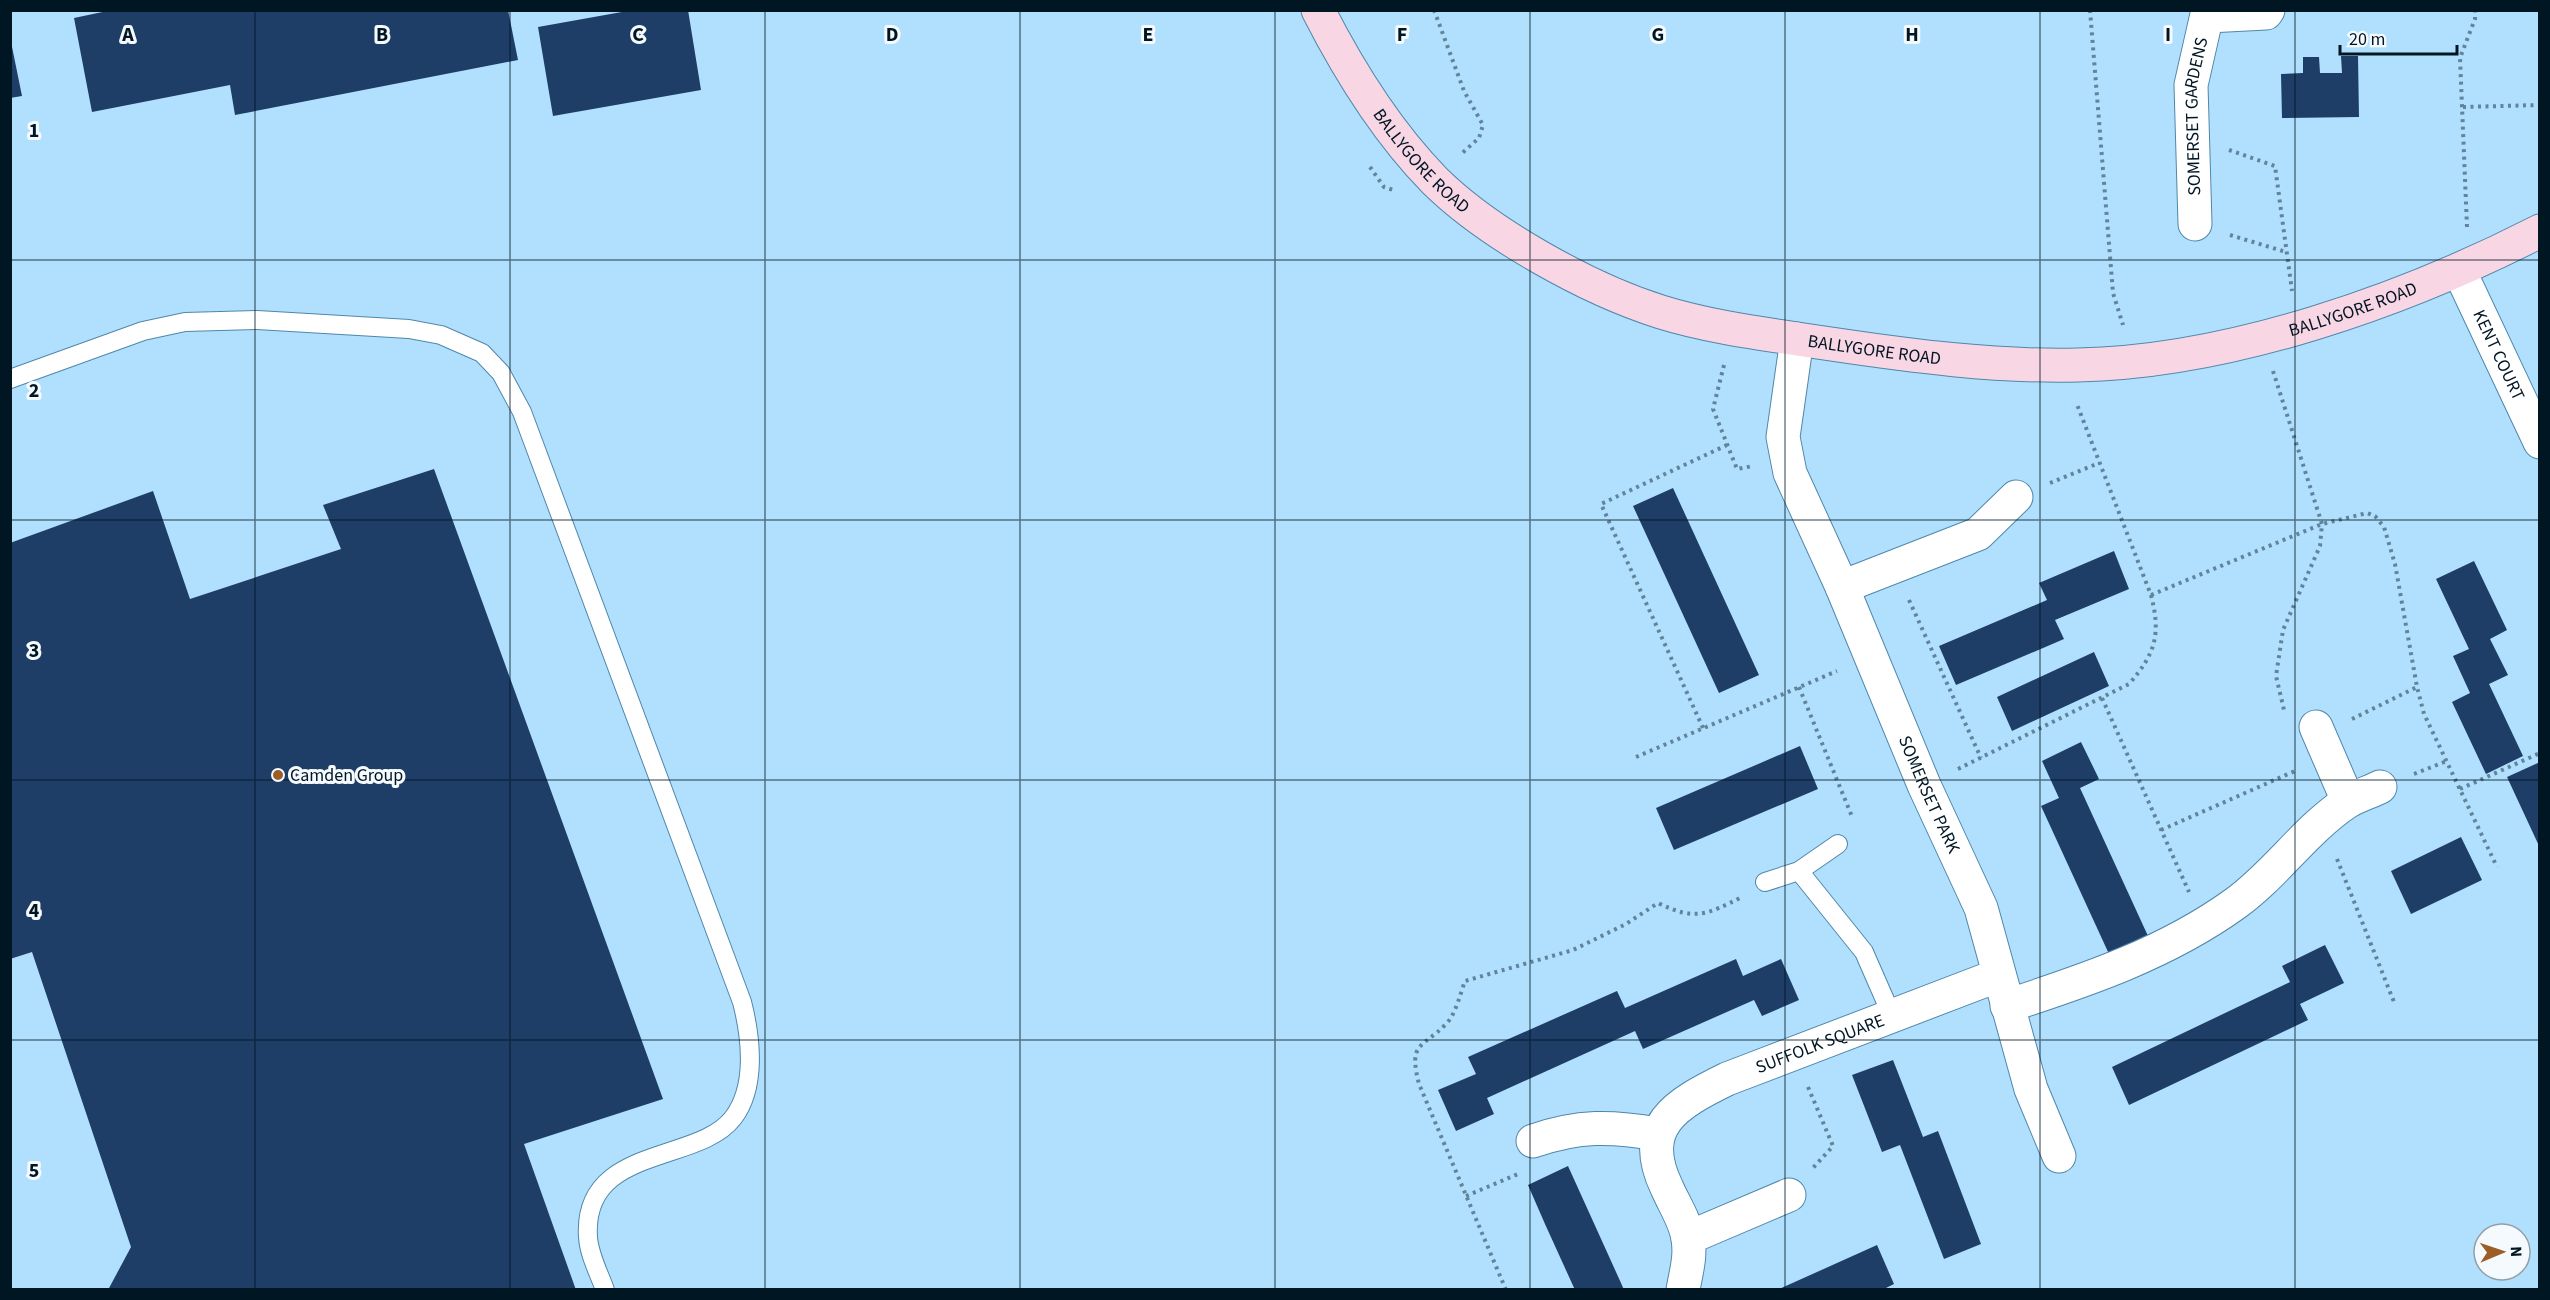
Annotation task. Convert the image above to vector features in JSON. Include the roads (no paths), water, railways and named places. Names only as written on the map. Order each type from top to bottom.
[{"type":"street","name":"BALLYGORE ROAD","points":[[1318,10],[1380,114],[1433,179],[1492,226],[1562,268],[1661,312],[1733,329],[1933,358],[2078,365],[2134,362],[2192,352],[2297,328],[2405,292],[2467,266],[2540,231]]},
{"type":"street","points":[[2208,13],[2265,13],[2268,10]]},
{"type":"street","name":"SOMERSET GARDENS","points":[[2195,224],[2191,85],[2208,13]]},
{"type":"street","name":"KENT COURT","points":[[2467,266],[2540,442]]},
{"type":"street","name":"SOMERSET PARK","points":[[1797,339],[1784,415],[1783,437],[1786,460],[1795,486],[1842,586],[1924,785],[1981,908],[2031,1089],[2059,1156]]},
{"type":"street","points":[[1842,586],[1978,534],[2016,497]]},
{"type":"street","points":[[2321,739],[2348,801]]},
{"type":"street","points":[[2007,1006],[2119,966],[2160,949],[2204,925],[2258,886],[2322,822],[2348,801],[2380,787]]},
{"type":"street","name":"SUFFOLK SQUARE","points":[[1658,1134],[1671,1112],[1699,1092],[1794,1053],[1999,975]]},
{"type":"street","points":[[1533,1141],[1582,1128],[1603,1127],[1658,1134],[1655,1151],[1661,1176],[1688,1238],[1690,1257],[1683,1290]]},
{"type":"street","points":[[1688,1238],[1789,1195]]},
{"type":"lane","points":[[10,379],[164,325],[196,321],[257,320],[409,329],[441,334],[482,353],[508,383],[522,412],[742,1002],[749,1032],[748,1078],[734,1118],[712,1134],[639,1162],[613,1178],[599,1193],[591,1209],[588,1235],[605,1290]]},
{"type":"lane","points":[[1765,882],[1799,871],[1838,844]]},
{"type":"lane","points":[[1799,871],[1864,952],[1892,1016]]},
{"type":"place","name":"Camden Group","points":[[278,775]]}]
